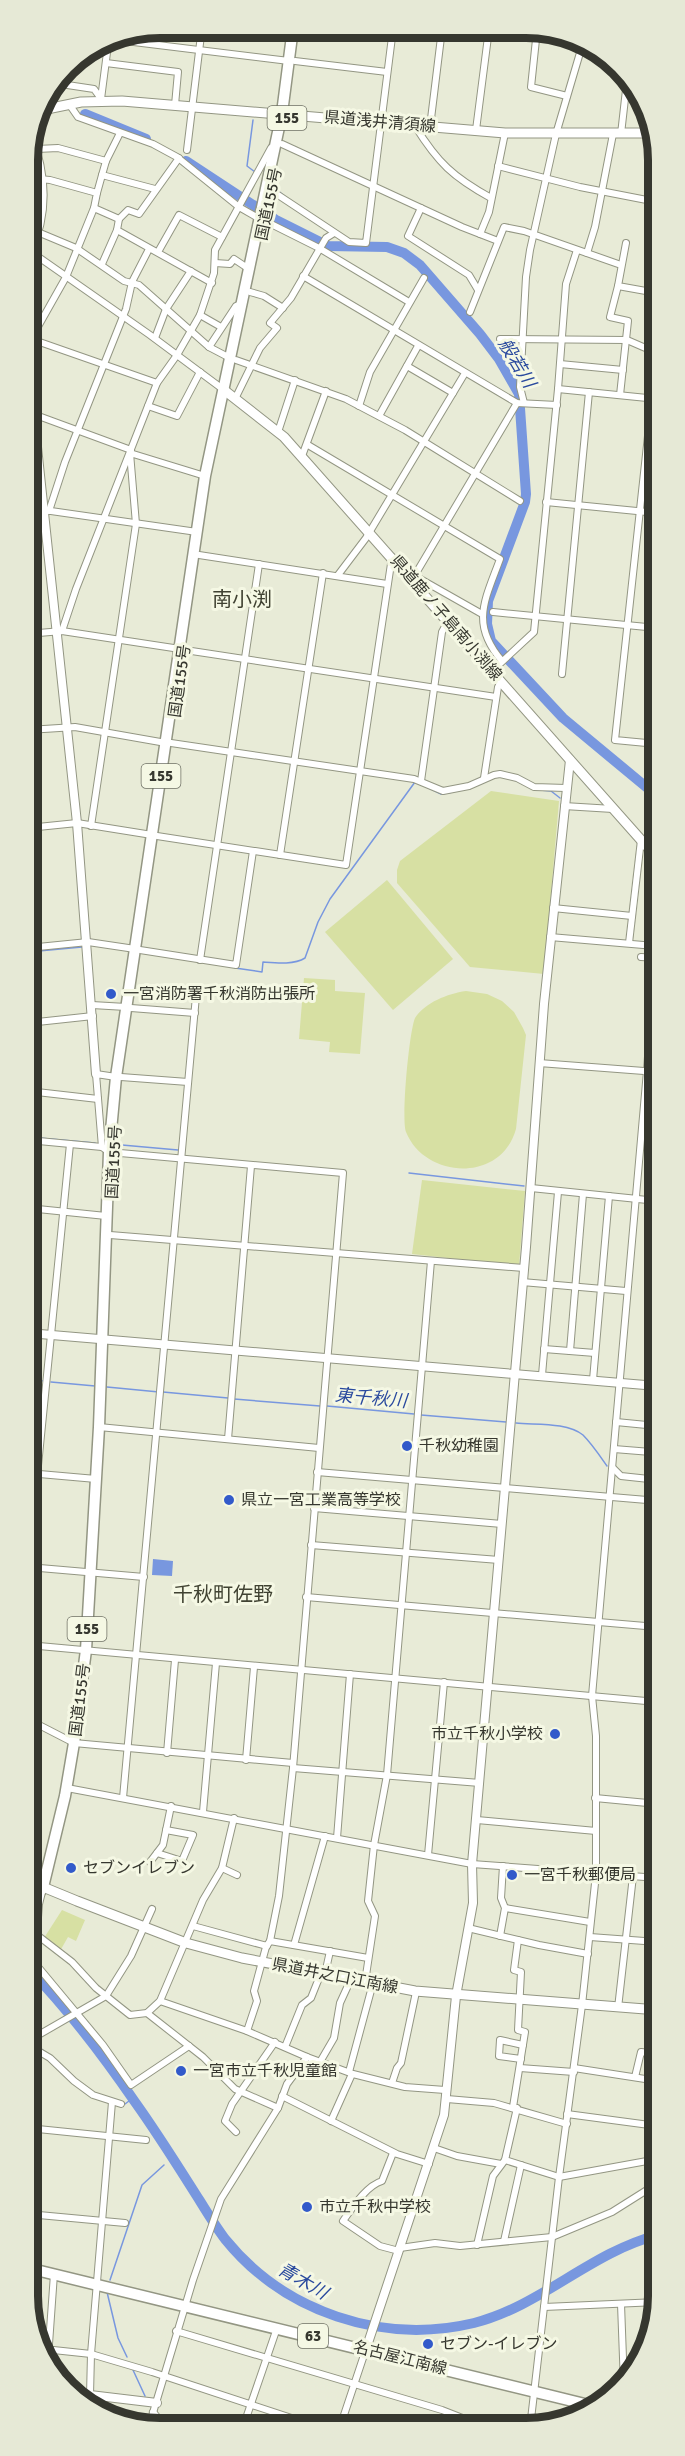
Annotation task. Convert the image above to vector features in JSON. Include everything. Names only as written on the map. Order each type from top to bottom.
[{"type":"main road","name":"国道155号","points":[[182,649],[211,477],[229,394],[242,304],[266,206],[285,113],[293,38]]},
{"type":"main road","name":"国道155号","points":[[292,61],[297,38]]},
{"type":"main road","name":"県道浅井清須線","points":[[49,108],[101,99],[505,133],[644,133]]},
{"type":"main road","name":"国道155号","points":[[266,206],[272,190],[279,143]]},
{"type":"main road","name":"国道155号","points":[[233,359],[250,292],[263,219]]},
{"type":"main road","name":"国道155号","points":[[38,1893],[42,1887],[67,1788],[86,1650],[99,1426],[109,1150],[205,476],[229,394]]},
{"type":"main road","name":"県道鹿ノ子島南小渕線","points":[[229,394],[278,432],[302,456],[414,578],[448,621],[648,848]]},
{"type":"main road","name":"国道155号","points":[[102,1340],[106,1324],[110,1235],[109,1150]]},
{"type":"main road","name":"県道井之口江南線","points":[[38,1884],[186,1943],[262,1962],[416,1992],[647,2009]]},
{"type":"main road","name":"名古屋江南線","points":[[38,2270],[584,2404]]},
{"type":"street","points":[[187,150],[201,38]]},
{"type":"street","points":[[272,190],[349,243],[366,243],[392,38]]},
{"type":"street","points":[[429,127],[441,38]]},
{"type":"street","points":[[476,130],[488,38]]},
{"type":"street","points":[[536,38],[531,87],[567,96]]},
{"type":"street","points":[[132,41],[387,72]]},
{"type":"street","points":[[101,99],[108,49]]},
{"type":"street","points":[[482,614],[414,578],[521,403],[526,277],[533,235],[556,134],[581,51]]},
{"type":"street","points":[[106,63],[178,72],[175,105]]},
{"type":"street","points":[[64,84],[94,89],[101,99]]},
{"type":"street","points":[[587,253],[617,134],[625,90]]},
{"type":"street","points":[[69,104],[78,117],[153,144],[178,158],[240,206],[321,245],[409,302]]},
{"type":"street","points":[[415,126],[430,151],[451,171],[465,184],[491,198]]},
{"type":"street","points":[[38,323],[66,277],[94,208],[106,161],[120,133]]},
{"type":"street","points":[[480,234],[489,212],[505,133]]},
{"type":"street","points":[[59,631],[157,383],[177,355],[200,315],[212,283],[215,250],[244,198],[279,143],[498,241]]},
{"type":"street","points":[[38,149],[58,148],[106,161]]},
{"type":"street","points":[[38,153],[45,189],[38,236]]},
{"type":"street","points":[[102,264],[117,230],[119,219],[128,210],[139,214],[178,158]]},
{"type":"street","points":[[498,166],[546,179],[648,200]]},
{"type":"street","points":[[102,175],[155,189]]},
{"type":"street","points":[[38,179],[97,193]]},
{"type":"street","points":[[94,208],[119,219]]},
{"type":"street","points":[[421,208],[408,236],[469,275],[478,290]]},
{"type":"street","points":[[158,252],[179,215],[222,237]]},
{"type":"street","points":[[470,312],[504,227],[621,265]]},
{"type":"street","points":[[117,230],[212,283]]},
{"type":"street","points":[[40,233],[76,248],[124,281],[139,285],[209,347],[233,359],[326,391],[359,406],[424,442],[520,501]]},
{"type":"street","points":[[38,257],[155,338],[229,394],[252,366],[260,348],[277,328],[270,323],[283,308],[321,245],[334,233]]},
{"type":"street","points":[[620,395],[628,321],[609,317],[618,286],[626,243]]},
{"type":"street","points":[[47,510],[124,317],[132,282],[149,249]]},
{"type":"street","points":[[492,671],[534,632],[557,405],[566,284],[577,250]]},
{"type":"street","points":[[215,263],[230,264],[234,259],[249,269]]},
{"type":"street","points":[[155,338],[166,309],[191,271]]},
{"type":"street","points":[[303,276],[418,346],[521,403],[557,405]]},
{"type":"street","points":[[359,406],[370,372],[424,278]]},
{"type":"street","points":[[618,286],[648,291]]},
{"type":"street","points":[[250,292],[264,296],[283,308]]},
{"type":"street","points":[[209,347],[236,306],[242,304]]},
{"type":"street","points":[[200,315],[221,327]]},
{"type":"street","points":[[500,339],[627,340],[648,349]]},
{"type":"street","points":[[38,341],[157,383]]},
{"type":"street","points":[[379,416],[418,346]]},
{"type":"street","points":[[560,364],[623,370]]},
{"type":"street","points":[[407,366],[453,393]]},
{"type":"street","points":[[148,406],[177,416],[200,372]]},
{"type":"street","points":[[338,575],[370,531],[465,373]]},
{"type":"street","points":[[278,432],[295,380]]},
{"type":"street","points":[[558,389],[648,398]]},
{"type":"street","points":[[302,456],[308,445],[326,391]]},
{"type":"street","points":[[562,674],[589,392]]},
{"type":"street","points":[[38,417],[130,452],[205,476]]},
{"type":"street","points":[[308,445],[500,559],[484,602],[482,614],[487,640],[504,660]]},
{"type":"street","points":[[648,449],[615,740],[648,743]]},
{"type":"street","points":[[91,826],[136,524],[130,452]]},
{"type":"street","points":[[38,459],[47,510],[59,631],[88,942],[98,1099],[109,1150]]},
{"type":"street","points":[[546,502],[648,512]]},
{"type":"street","points":[[38,511],[47,510],[197,532]]},
{"type":"street","points":[[199,555],[387,584]]},
{"type":"street","points":[[38,827],[77,823],[346,864],[358,771],[393,557]]},
{"type":"street","points":[[200,960],[260,564]]},
{"type":"street","points":[[280,855],[323,573]]},
{"type":"street","points":[[493,612],[648,627]]},
{"type":"street","points":[[421,781],[442,632],[448,621]]},
{"type":"street","points":[[38,633],[59,631],[496,697]]},
{"type":"street","points":[[484,778],[496,697],[501,681]]},
{"type":"street","points":[[38,729],[75,727],[421,781],[443,791],[469,786],[494,774],[510,775],[534,787],[566,789]]},
{"type":"street","points":[[343,2418],[444,2115],[456,1996],[473,1903],[472,1864],[506,1488],[539,1063],[550,937],[570,760]]},
{"type":"street","points":[[564,806],[614,809]]},
{"type":"street","points":[[629,943],[641,840]]},
{"type":"street","points":[[38,947],[88,942],[236,965],[253,851]]},
{"type":"street","points":[[553,908],[632,916]]},
{"type":"street","points":[[550,937],[648,945]]},
{"type":"street","points":[[640,957],[648,957]]},
{"type":"street","points":[[123,1798],[196,996]]},
{"type":"street","points":[[92,1005],[195,1013]]},
{"type":"street","points":[[38,1022],[93,1016]]},
{"type":"street","points":[[532,2418],[596,1874],[596,1736],[592,1696],[648,1056]]},
{"type":"street","points":[[539,1063],[647,1071]]},
{"type":"street","points":[[96,1074],[188,1082]]},
{"type":"street","points":[[38,1092],[98,1099]]},
{"type":"street","points":[[38,1141],[181,1159],[343,1173],[287,1829],[269,1943],[254,1991],[257,2001],[247,2031]]},
{"type":"street","points":[[38,1463],[70,1144]]},
{"type":"street","points":[[228,1439],[251,1166]]},
{"type":"street","points":[[531,1188],[648,1200]]},
{"type":"street","points":[[542,1375],[558,1192]]},
{"type":"street","points":[[570,1351],[583,1194]]},
{"type":"street","points":[[593,1380],[609,1196]]},
{"type":"street","points":[[38,1209],[106,1216]]},
{"type":"street","points":[[110,1235],[524,1268]]},
{"type":"street","points":[[331,2121],[350,2073],[369,1983],[368,1958],[375,1916],[368,1901],[374,1845],[387,1775],[431,1261]]},
{"type":"street","points":[[522,1282],[626,1291]]},
{"type":"street","points":[[38,1334],[647,1385]]},
{"type":"street","points":[[544,1349],[595,1353]]},
{"type":"street","points":[[616,1422],[647,1425]]},
{"type":"street","points":[[99,1426],[319,1448]]},
{"type":"street","points":[[614,1449],[647,1452]]},
{"type":"street","points":[[612,1467],[621,1476],[647,1479]]},
{"type":"street","points":[[317,1472],[647,1498]]},
{"type":"street","points":[[38,1473],[96,1479]]},
{"type":"street","points":[[314,1508],[502,1524]]},
{"type":"street","points":[[311,1545],[499,1560]]},
{"type":"street","points":[[38,1567],[144,1577]]},
{"type":"street","points":[[306,1598],[401,1604],[647,1626]]},
{"type":"street","points":[[38,1646],[647,1701]]},
{"type":"street","points":[[167,1753],[175,1660]]},
{"type":"street","points":[[203,1812],[216,1663]]},
{"type":"street","points":[[246,1760],[254,1667]]},
{"type":"street","points":[[338,1838],[350,1674]]},
{"type":"street","points":[[428,1855],[444,1682]]},
{"type":"street","points":[[38,1726],[75,1743],[343,1772],[480,1783]]},
{"type":"street","points":[[67,1788],[472,1864],[647,1877]]},
{"type":"street","points":[[595,1798],[647,1803]]},
{"type":"street","points":[[150,1862],[163,1845],[171,1806]]},
{"type":"street","points":[[38,1936],[72,1962],[106,1996],[130,2015],[147,2013],[160,2001],[203,1900],[222,1868],[234,1818]]},
{"type":"street","points":[[477,1820],[596,1831]]},
{"type":"street","points":[[157,1852],[182,1861],[192,1835],[166,1830]]},
{"type":"street","points":[[294,1945],[325,1836]]},
{"type":"street","points":[[500,1936],[505,1908],[501,1898],[503,1866]]},
{"type":"street","points":[[222,1868],[237,1875]]},
{"type":"street","points":[[618,2008],[633,1876]]},
{"type":"street","points":[[38,1904],[42,1887]]},
{"type":"street","points":[[505,1908],[590,1922]]},
{"type":"street","points":[[38,2035],[106,1996],[131,1956],[152,1909]]},
{"type":"street","points":[[193,1926],[269,1943],[368,1958]]},
{"type":"street","points":[[468,1928],[588,1954]]},
{"type":"street","points":[[590,1937],[647,1941]]},
{"type":"street","points":[[477,2245],[493,2176],[503,2162],[515,2108],[525,2032],[518,2030],[521,1972],[514,1970],[518,1940]]},
{"type":"street","points":[[285,2047],[302,2005],[311,1998],[323,1973],[330,1951]]},
{"type":"street","points":[[38,1968],[77,2012],[131,2085],[189,2046]]},
{"type":"street","points":[[320,2062],[334,2038],[340,2003],[351,1979]]},
{"type":"street","points":[[392,2083],[401,2063],[416,1992]]},
{"type":"street","points":[[160,2001],[247,2031],[350,2073],[405,2087],[515,2108],[567,2124]]},
{"type":"street","points":[[147,2013],[189,2046],[235,2089],[278,2108]]},
{"type":"street","points":[[521,2059],[499,2056],[500,2040],[523,2045]]},
{"type":"street","points":[[236,2132],[225,2121],[232,2104],[275,2042]]},
{"type":"street","points":[[38,2049],[93,2095],[121,2104]]},
{"type":"street","points":[[635,2077],[639,2054],[647,2053]]},
{"type":"street","points":[[151,2418],[176,2331],[221,2199],[278,2108],[287,2084],[307,2057]]},
{"type":"street","points":[[520,2067],[545,2072],[574,2070],[647,2079]]},
{"type":"street","points":[[282,2096],[393,2153],[429,2164]]},
{"type":"street","points":[[89,2396],[112,2102]]},
{"type":"street","points":[[567,2114],[647,2125]]},
{"type":"street","points":[[38,2129],[146,2140]]},
{"type":"street","points":[[434,2148],[457,2156],[521,2165],[559,2177],[647,2161]]},
{"type":"street","points":[[393,2153],[382,2181],[377,2182],[358,2200],[344,2221],[380,2246],[400,2250],[435,2242],[460,2246],[552,2237],[612,2212],[647,2190]]},
{"type":"street","points":[[504,2241],[521,2165]]},
{"type":"street","points":[[38,2215],[125,2223]]},
{"type":"street","points":[[47,2343],[54,2274]]},
{"type":"street","points":[[544,2307],[647,2303]]},
{"type":"street","points":[[621,2304],[623,2369]]},
{"type":"street","points":[[246,2418],[277,2328]]},
{"type":"street","points":[[176,2331],[462,2418]]},
{"type":"street","points":[[50,2350],[91,2354],[164,2375],[292,2418]]},
{"type":"street","points":[[94,2399],[157,2403]]},
{"type":"street","points":[[153,2412],[158,2418]]},
{"type":"green space","points":[[491,791],[559,801],[544,974],[470,967],[397,883],[400,861]]},
{"type":"green space","points":[[387,880],[453,959],[393,1010],[325,932]]},
{"type":"green space","points":[[304,978],[335,980],[335,991],[365,993],[360,1054],[329,1052],[330,1042],[299,1039]]},
{"type":"green space","points":[[466,991],[487,994],[502,1001],[514,1012],[526,1035],[516,1129],[508,1147],[495,1159],[480,1166],[462,1168],[445,1166],[429,1159],[416,1148],[406,1132],[404,1111],[408,1057],[415,1018],[425,1007],[438,1000]]},
{"type":"green space","points":[[422,1180],[525,1191],[519,1266],[412,1254]]},
{"type":"green space","points":[[62,1910],[85,1920],[76,1941],[68,1937],[60,1951],[44,1938]]},
{"type":"water","points":[[153,1559],[173,1561],[172,1576],[152,1575]]},
{"type":"waterway","name":"般若川","points":[[85,114],[146,139]]},
{"type":"waterway","points":[[253,120],[247,166],[255,172]]},
{"type":"waterway","name":"般若川","points":[[186,161],[276,220],[328,246],[387,247],[404,253],[420,265],[499,359],[519,394],[526,494],[488,601],[487,624],[491,641],[563,718],[648,788]]},
{"type":"waterway","points":[[277,190],[287,198]]},
{"type":"waterway","points":[[235,968],[262,972],[263,962],[290,963],[305,958],[318,922],[330,899],[415,782]]},
{"type":"waterway","points":[[427,787],[441,794],[453,792]]},
{"type":"waterway","points":[[540,790],[551,791],[560,798]]},
{"type":"waterway","points":[[38,951],[82,947]]},
{"type":"waterway","points":[[38,1138],[95,1143]]},
{"type":"waterway","points":[[122,1145],[178,1150]]},
{"type":"waterway","points":[[409,1173],[524,1186]]},
{"type":"waterway","name":"東千秋川","points":[[38,1380],[44,1381]]},
{"type":"waterway","name":"東千秋川","points":[[51,1382],[95,1386]]},
{"type":"waterway","name":"東千秋川","points":[[107,1387],[159,1392]]},
{"type":"waterway","name":"東千秋川","points":[[163,1392],[228,1398]]},
{"type":"waterway","name":"東千秋川","points":[[234,1399],[320,1406]]},
{"type":"waterway","name":"東千秋川","points":[[327,1406],[414,1414]]},
{"type":"waterway","name":"東千秋川","points":[[421,1415],[506,1422]]},
{"type":"waterway","name":"東千秋川","points":[[516,1423],[560,1426],[576,1431],[583,1435],[607,1466]]},
{"type":"waterway","name":"青木川","points":[[38,1979],[71,2016],[110,2067],[152,2126],[225,2239],[249,2264],[276,2286],[305,2303],[337,2317],[370,2325],[405,2329],[439,2329],[474,2323],[522,2304],[610,2254],[647,2239]]},
{"type":"waterway","points":[[38,2046],[44,2051]]},
{"type":"waterway","points":[[125,2104],[133,2098]]},
{"type":"waterway","points":[[110,2280],[142,2185],[164,2165]]},
{"type":"waterway","points":[[107,2292],[118,2338],[127,2357]]},
{"type":"waterway","points":[[133,2370],[145,2396]]},
{"type":"place","name":"一宮消防署千秋消防出張所","points":[[111,994]]},
{"type":"place","name":"千秋幼稚園","points":[[407,1446]]},
{"type":"place","name":"県立一宮工業高等学校","points":[[229,1500]]},
{"type":"place","name":"市立千秋小学校","points":[[555,1734]]},
{"type":"place","name":"セブンイレブン","points":[[71,1868]]},
{"type":"place","name":"一宮千秋郵便局","points":[[512,1875]]},
{"type":"place","name":"一宮市立千秋児童館","points":[[181,2071]]},
{"type":"place","name":"市立千秋中学校","points":[[307,2207]]},
{"type":"place","name":"セブン-イレブン","points":[[428,2344]]},
{"type":"district","name":"南小渕","points":[[242,599]]},
{"type":"district","name":"千秋町佐野","points":[[223,1594]]}]
